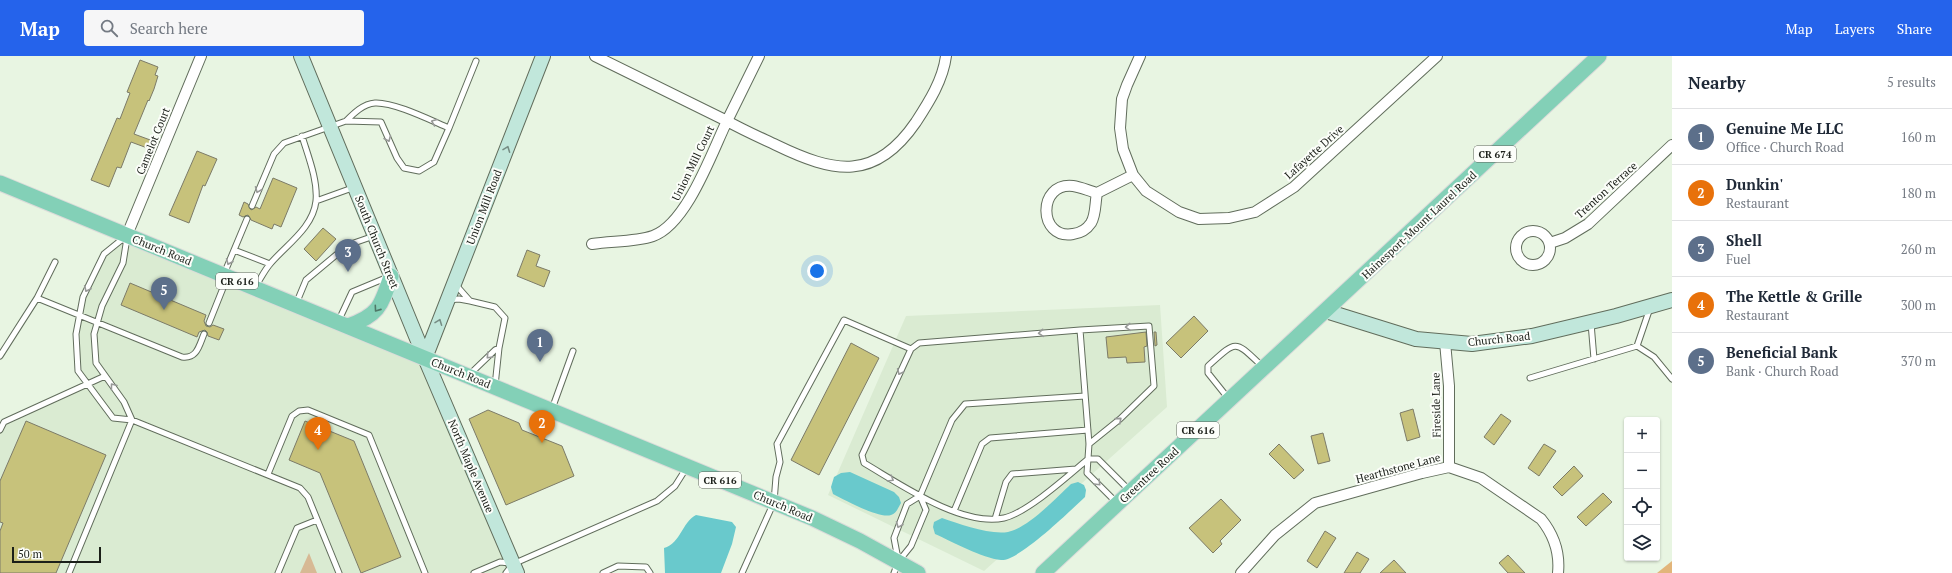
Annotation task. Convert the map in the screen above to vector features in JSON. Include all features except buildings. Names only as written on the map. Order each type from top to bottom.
[{"type":"main road","name":"South Church Street","points":[[301,56],[425,358]]},
{"type":"main road","name":"Union Mill Road","points":[[425,358],[543,56]]},
{"type":"main road","name":"Hainesport-Mount Laurel Road","points":[[1326,311],[1599,56]]},
{"type":"main road","name":"Church Road","points":[[2,185],[127,235],[774,502],[860,541],[896,567],[918,573]]},
{"type":"main road","points":[[343,324],[372,315],[380,305],[391,276]]},
{"type":"main road","name":"Church Road","points":[[1326,311],[1416,339],[1472,344],[1499,342],[1532,336],[1650,307],[1672,300]]},
{"type":"main road","name":"Greentree Road","points":[[1043,573],[1326,311]]},
{"type":"main road","name":"North Maple Avenue","points":[[425,358],[512,570]]},
{"type":"street","name":"Camelot Court","points":[[127,235],[201,56]]},
{"type":"street","points":[[595,56],[800,157],[839,167],[866,164],[891,152],[910,130],[934,91],[946,56]]},
{"type":"street","name":"Union Mill Court","points":[[592,244],[641,239],[654,235],[667,228],[677,218],[693,193],[759,56]]},
{"type":"street","name":"Lafayette Drive","points":[[1140,56],[1124,92],[1120,118],[1122,146],[1133,174],[1146,191],[1192,217],[1199,219],[1229,218],[1255,212],[1299,183],[1437,56]]},
{"type":"street","name":"Trenton Terrace","points":[[1550,243],[1565,238],[1588,224],[1672,145]]},
{"type":"street","points":[[1097,193],[1094,216],[1086,229],[1072,235],[1057,231],[1051,226],[1047,218],[1046,206],[1051,194],[1058,189],[1074,186],[1097,193],[1133,174]]},
{"type":"street","name":"Fireside Lane","points":[[1445,342],[1449,386],[1449,467]]},
{"type":"street","name":"Hearthstone Lane","points":[[1241,573],[1275,535],[1315,504],[1422,472],[1449,467],[1481,478],[1541,519],[1548,527],[1556,546],[1558,556],[1558,573]]},
{"type":"lane","points":[[252,206],[274,154],[284,143],[346,121],[381,122],[396,158],[404,168],[419,171],[434,162],[476,61]]},
{"type":"lane","points":[[346,121],[359,109],[375,103],[394,107],[449,128]]},
{"type":"lane","points":[[254,288],[270,264],[304,228],[313,214],[316,201],[312,168],[302,136]]},
{"type":"lane","points":[[316,201],[355,187]]},
{"type":"lane","points":[[209,323],[234,250],[246,221]]},
{"type":"lane","points":[[127,235],[104,254],[83,297],[76,334],[78,371],[113,418],[132,420],[296,485],[302,489],[308,497],[339,573]]},
{"type":"lane","points":[[69,573],[132,420],[124,402],[96,364],[94,334],[102,306],[123,263],[127,235]]},
{"type":"lane","points":[[296,305],[306,280],[348,244],[374,236]]},
{"type":"lane","points":[[234,250],[270,264]]},
{"type":"lane","points":[[0,356],[37,298],[55,262]]},
{"type":"lane","points":[[343,324],[352,292],[391,276]]},
{"type":"lane","points":[[454,283],[470,301]]},
{"type":"lane","points":[[37,298],[182,357],[187,358],[196,354],[204,334]]},
{"type":"lane","points":[[448,300],[459,299],[494,307],[500,311],[505,318],[495,373],[495,387]]},
{"type":"lane","points":[[1637,346],[1650,307]]},
{"type":"lane","points":[[742,573],[774,502],[776,477],[780,462],[776,444],[844,320],[911,349]]},
{"type":"lane","points":[[1590,322],[1594,359]]},
{"type":"lane","points":[[1089,444],[1120,419],[1154,386],[1149,326],[919,343],[911,349],[862,455],[864,463],[920,496],[954,511],[982,520],[1005,518],[1031,505],[1088,459],[1098,459],[1131,492]]},
{"type":"lane","points":[[1080,330],[1089,444],[1087,473],[1118,504]]},
{"type":"lane","points":[[1229,401],[1208,373],[1208,366],[1233,345],[1240,346],[1264,369]]},
{"type":"lane","points":[[1530,378],[1637,346],[1654,357],[1672,379]]},
{"type":"lane","points":[[468,376],[499,348]]},
{"type":"lane","points":[[551,410],[573,351]]},
{"type":"lane","points":[[0,430],[4,422],[105,376]]},
{"type":"lane","points":[[896,567],[894,538],[907,504],[920,496],[952,420],[965,404],[1085,396]]},
{"type":"lane","points":[[268,474],[292,416],[299,411],[308,410],[369,435],[425,573]]},
{"type":"lane","points":[[954,511],[982,444],[990,438],[1088,430]]},
{"type":"lane","points":[[474,573],[500,562],[512,570],[652,504],[667,495],[675,486],[687,466]]},
{"type":"lane","points":[[995,519],[1006,482],[1012,474],[1076,469]]},
{"type":"lane","points":[[896,567],[911,546],[926,510],[920,496]]},
{"type":"lane","points":[[278,573],[297,528],[317,520]]},
{"type":"lane","points":[[603,573],[618,566],[646,566],[650,573]]},
{"type":"shaded area","points":[[127,235],[425,358],[517,573],[0,573],[0,430],[4,422],[88,384],[78,371],[76,334],[83,297],[104,254]]},
{"type":"shaded area","points":[[1160,305],[1167,407],[984,571],[828,495],[906,316]]},
{"type":"shaded area","points":[[309,553],[317,573],[300,573]]},
{"type":"shaded area","points":[[1672,561],[1672,573],[1657,573]]},
{"type":"water","points":[[850,472],[894,492],[899,497],[901,503],[896,512],[891,515],[886,515],[871,512],[833,494],[831,487],[834,477],[841,473]]},
{"type":"water","points":[[1078,482],[1084,485],[1086,490],[1085,497],[1044,534],[1019,553],[1009,558],[1001,560],[993,559],[935,534],[933,527],[934,522],[942,518],[992,532],[1008,532],[1033,519],[1071,484]]},
{"type":"water","points":[[696,515],[732,522],[736,527],[732,544],[721,573],[665,573],[664,548],[674,542],[687,522]]},
{"type":"place","name":"Shell","points":[[348,272]]},
{"type":"place","name":"Beneficial Bank","points":[[164,310]]},
{"type":"place","name":"Genuine Me LLC","points":[[540,362]]},
{"type":"place","name":"Dunkin'","points":[[542,443]]},
{"type":"place","name":"The Kettle & Grille","points":[[318,450]]}]
